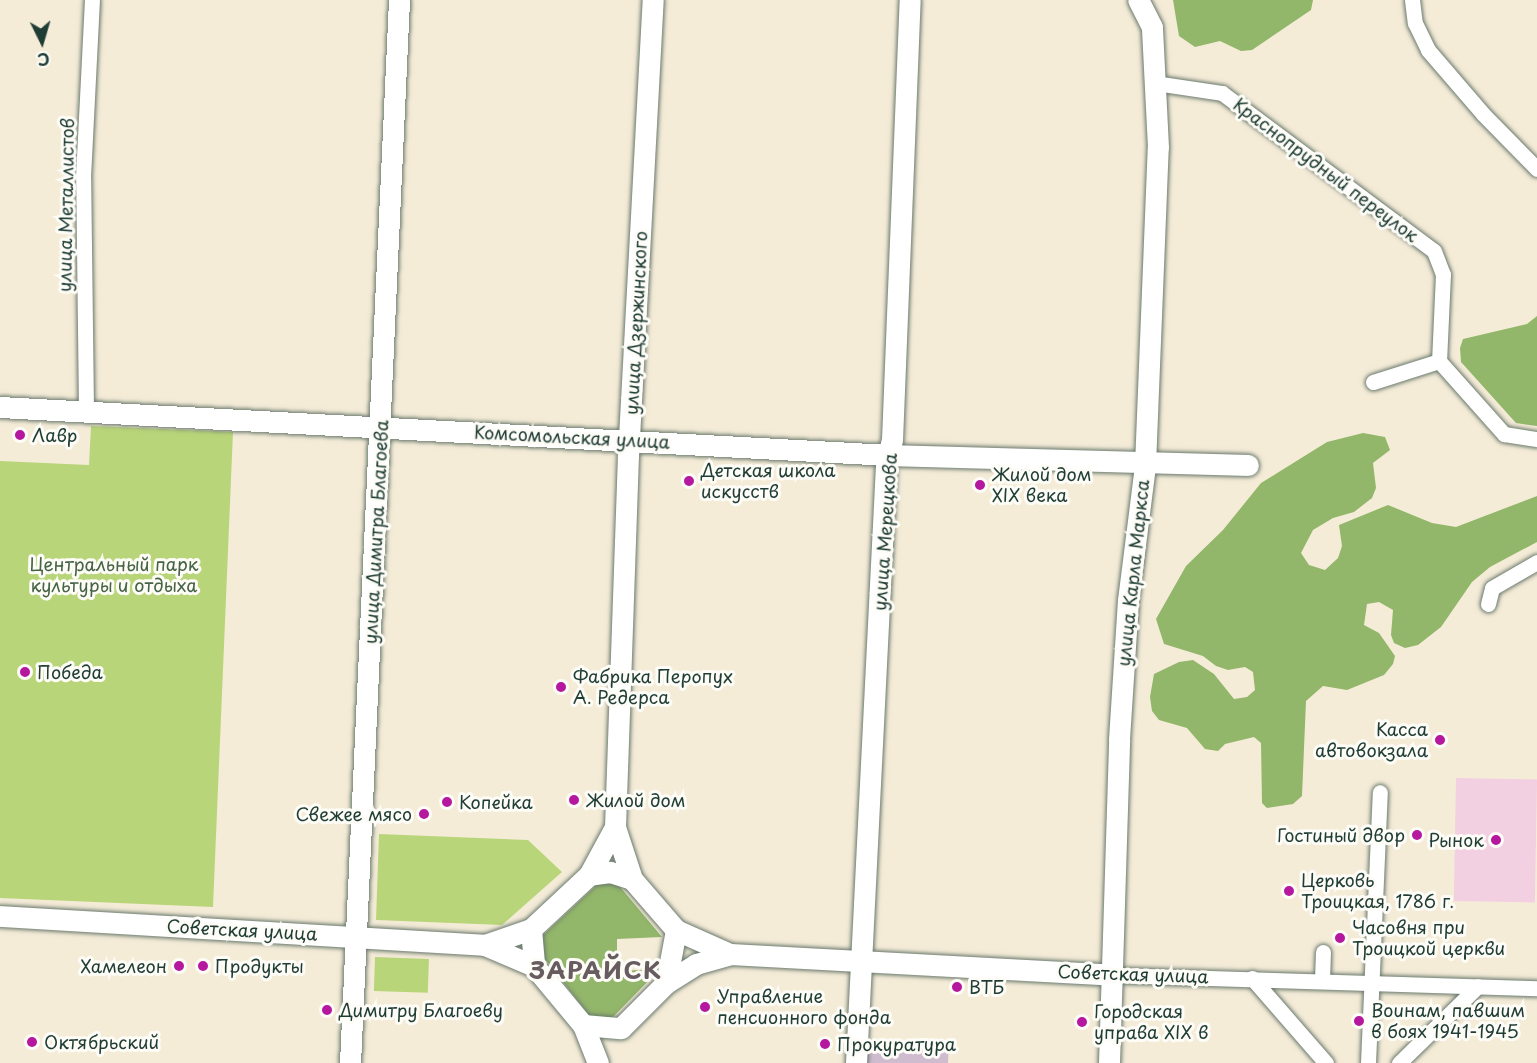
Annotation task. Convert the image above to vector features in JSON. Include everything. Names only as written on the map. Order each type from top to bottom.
[{"type":"street","name":"улица Металлистов","points":[[86,410],[82,177],[92,0]]},
{"type":"street","name":"улица Димитра Благоева","points":[[350,1063],[399,0]]},
{"type":"street","name":"улица Дзержинского","points":[[632,879],[615,827],[630,441],[653,0]]},
{"type":"street","name":"улица Мерецкова","points":[[856,1063],[910,0]]},
{"type":"street","points":[[1138,0],[1152,27],[1155,83]]},
{"type":"street","points":[[1412,0],[1415,23],[1428,50],[1483,114],[1537,169]]},
{"type":"street","name":"Краснопрудный переулок","points":[[1155,83],[1222,93],[1434,251],[1443,274],[1439,361]]},
{"type":"street","name":"улица Карла Маркса","points":[[1109,1063],[1119,739],[1128,600],[1144,465],[1158,147],[1155,83]]},
{"type":"street","points":[[1373,382],[1439,361],[1504,434],[1537,439]]},
{"type":"street","name":"Комсомольская улица","points":[[0,407],[888,455],[1144,465],[1248,465]]},
{"type":"street","points":[[1488,604],[1492,588],[1537,561]]},
{"type":"street","points":[[1368,1063],[1380,792]]},
{"type":"street","name":"улица Дзержинского","points":[[589,875],[615,827]]},
{"type":"street","points":[[598,1063],[583,1025],[534,966],[531,929],[589,875],[610,872],[632,879],[676,930],[666,983],[621,1028],[605,1063]]},
{"type":"street","name":"Советская улица","points":[[0,916],[485,945],[534,966]]},
{"type":"street","name":"Советская улица","points":[[485,945],[531,929]]},
{"type":"street","name":"Советская улица","points":[[676,930],[730,954]]},
{"type":"street","points":[[1322,980],[1323,952]]},
{"type":"street","name":"Советская улица","points":[[666,983],[696,964],[730,954],[1113,975],[1537,988]]},
{"type":"street","points":[[1252,978],[1326,1063]]},
{"type":"street","points":[[1399,1063],[1478,986]]},
{"type":"street","points":[[583,1025],[621,1028]]},
{"type":"shaded area","name":"Рынок","points":[[1456,778],[1537,779],[1535,902],[1454,901]]},
{"type":"shaded area","points":[[868,1039],[949,1043],[948,1063],[867,1063]]},
{"type":"green space","points":[[1173,0],[1313,0],[1311,10],[1252,50],[1241,51],[1220,41],[1195,47],[1179,36]]},
{"type":"green space","points":[[1537,316],[1537,426],[1516,423],[1461,362],[1460,348],[1463,339],[1527,324]]},
{"type":"green space","name":"Центральный парк культуры и отдыха","points":[[91,426],[233,432],[213,907],[0,898],[0,461],[89,465]]},
{"type":"green space","points":[[1363,433],[1385,437],[1390,450],[1373,463],[1376,488],[1372,498],[1354,512],[1333,518],[1313,530],[1301,553],[1309,565],[1325,570],[1338,558],[1342,546],[1339,525],[1388,505],[1432,523],[1456,527],[1537,496],[1537,542],[1490,567],[1472,582],[1441,627],[1418,645],[1405,648],[1394,643],[1391,635],[1393,610],[1379,602],[1367,604],[1364,625],[1379,633],[1395,656],[1393,664],[1384,675],[1347,690],[1323,686],[1306,701],[1302,796],[1293,804],[1267,808],[1262,803],[1261,743],[1254,737],[1225,744],[1218,751],[1205,749],[1187,728],[1159,720],[1152,711],[1150,697],[1154,674],[1179,662],[1193,660],[1214,674],[1234,699],[1247,697],[1255,690],[1253,672],[1245,667],[1228,670],[1216,666],[1203,656],[1164,644],[1156,619],[1186,566],[1223,530],[1261,483],[1327,442]]},
{"type":"green space","points":[[379,834],[528,840],[562,872],[502,925],[376,920]]},
{"type":"green space","points":[[600,882],[616,882],[662,937],[617,939],[617,971],[660,969],[611,1019],[592,1019],[541,954],[541,937]]},
{"type":"green space","points":[[375,957],[429,959],[428,993],[374,991]]},
{"type":"place","name":"Лавр","points":[[20,435]]},
{"type":"place","name":"Детская школа искусств","points":[[689,481]]},
{"type":"place","name":"Жилой дом XIX века","points":[[980,485]]},
{"type":"place","name":"Победа","points":[[25,672]]},
{"type":"place","name":"Фабрика Перопух А. Редерса","points":[[561,687]]},
{"type":"place","name":"Касса автовокзала","points":[[1440,740]]},
{"type":"place","name":"Жилой дом","points":[[574,800]]},
{"type":"place","name":"Копейка","points":[[447,802]]},
{"type":"place","name":"Свежее мясо","points":[[424,814]]},
{"type":"place","name":"Гостиный двор","points":[[1417,835]]},
{"type":"place","name":"Рынок","points":[[1496,840]]},
{"type":"place","name":"Церковь Троицкая, 1786 г.","points":[[1289,891]]},
{"type":"place","name":"Часовня при Троицкой церкви","points":[[1340,938]]},
{"type":"place","name":"Хамелеон","points":[[179,966]]},
{"type":"place","name":"Продукты","points":[[203,966]]},
{"type":"place","name":"ВТБ","points":[[957,987]]},
{"type":"place","name":"Управление пенсионного фонда","points":[[705,1007]]},
{"type":"place","name":"Димитру Благоеву","points":[[327,1010]]},
{"type":"place","name":"Воинам, павшим в боях 1941-1945","points":[[1359,1021]]},
{"type":"place","name":"Городская управа XIX в","points":[[1082,1022]]},
{"type":"place","name":"Октябрьский","points":[[32,1042]]},
{"type":"place","name":"Прокуратура","points":[[825,1044]]},
{"type":"district","name":"ЗАРАЙСК","points":[[596,970]]}]
